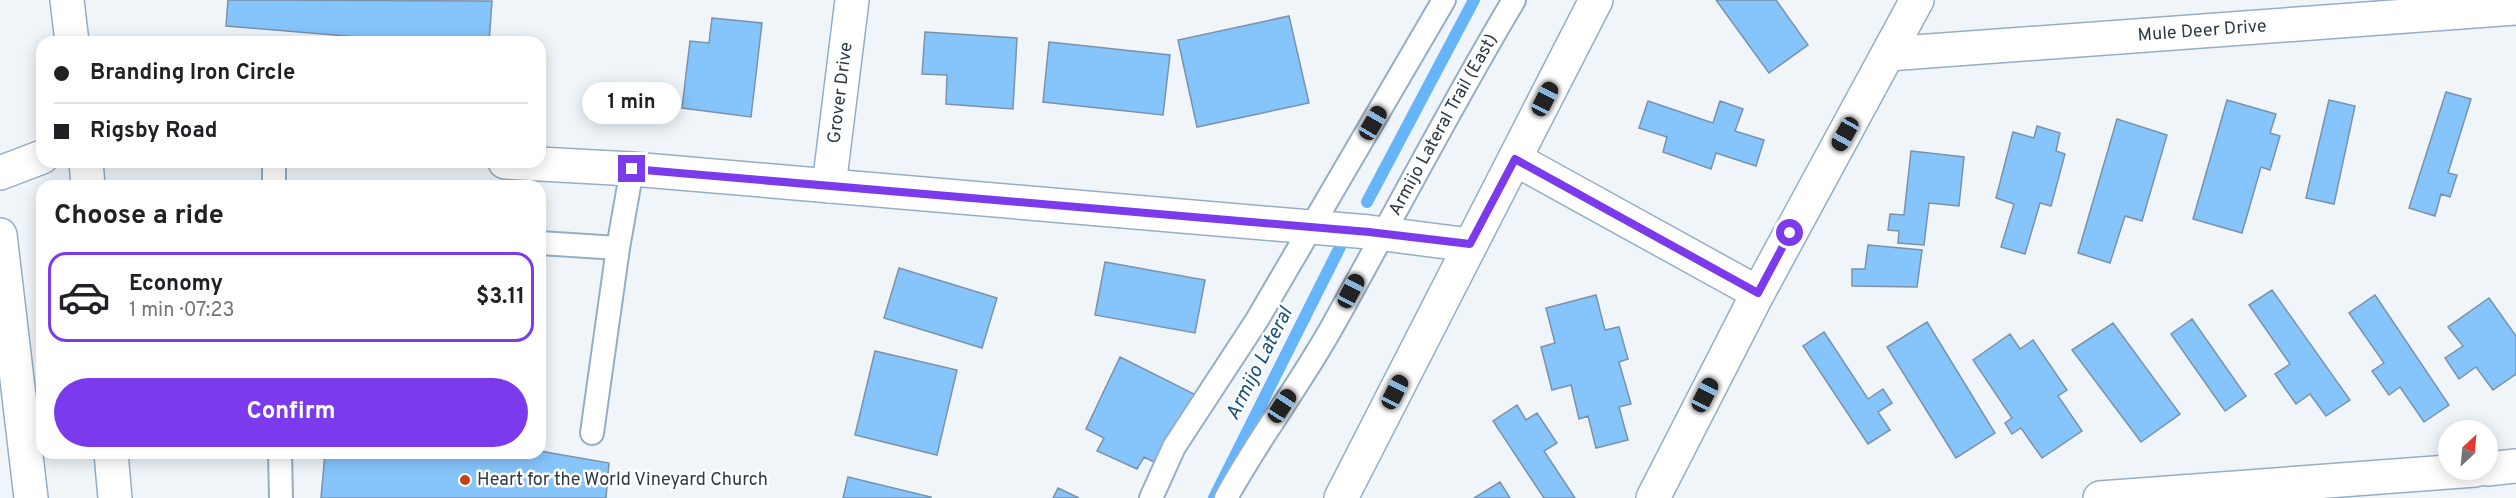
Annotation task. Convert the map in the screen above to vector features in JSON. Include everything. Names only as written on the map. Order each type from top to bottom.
[{"type":"street","points":[[67,0],[71,36]]},
{"type":"street","name":"Grover Drive","points":[[830,186],[852,0]]},
{"type":"street","points":[[1341,498],[1596,0]]},
{"type":"street","points":[[1653,498],[1758,293],[1917,0]]},
{"type":"street","name":"Mule Deer Drive","points":[[1888,54],[2516,8]]},
{"type":"street","points":[[0,173],[36,159]]},
{"type":"street","points":[[1515,159],[1758,293]]},
{"type":"street","points":[[546,164],[632,169],[1312,227],[1470,244]]},
{"type":"street","points":[[0,235],[31,498]]},
{"type":"street","points":[[112,459],[115,498]]},
{"type":"street","points":[[2498,468],[2516,466]]},
{"type":"street","points":[[2100,498],[2438,473]]},
{"type":"lane","points":[[1151,498],[1174,447],[1257,320],[1444,0]]},
{"type":"lane","name":"Armijo Lateral Trail (East)","points":[[1226,498],[1245,463],[1331,329],[1381,234],[1514,0]]},
{"type":"lane","points":[[592,433],[618,248],[632,169]]},
{"type":"lane","points":[[546,243],[618,248]]},
{"type":"lane","points":[[280,459],[281,498]]},
{"type":"building","points":[[228,0],[492,1],[489,36],[345,36],[226,26]]},
{"type":"building","points":[[1716,0],[1776,0],[1808,45],[1769,73]]},
{"type":"building","points":[[1289,16],[1309,103],[1197,127],[1178,40]]},
{"type":"building","points":[[712,18],[762,23],[751,117],[682,108],[690,41],[709,43]]},
{"type":"building","points":[[925,32],[1017,38],[1013,109],[946,104],[947,75],[922,74]]},
{"type":"building","points":[[1049,42],[1170,55],[1163,115],[1043,102]]},
{"type":"building","points":[[2446,92],[2471,99],[2448,173],[2457,175],[2450,197],[2441,194],[2435,216],[2409,208]]},
{"type":"building","points":[[2227,100],[2276,114],[2270,133],[2280,136],[2270,170],[2261,167],[2242,233],[2193,219]]},
{"type":"building","points":[[2329,100],[2355,106],[2334,204],[2306,198]]},
{"type":"building","points":[[1648,101],[1713,123],[1720,101],[1743,109],[1735,131],[1764,140],[1756,166],[1716,153],[1711,169],[1663,152],[1667,137],[1639,128]]},
{"type":"building","points":[[2117,119],[2167,135],[2142,221],[2125,216],[2110,263],[2078,253]]},
{"type":"building","points":[[2037,126],[2060,133],[2056,151],[2065,154],[2051,206],[2040,203],[2025,254],[2001,247],[2014,204],[1996,198],[2013,132],[2034,138]]},
{"type":"building","points":[[1911,151],[1964,157],[1959,206],[1929,203],[1924,245],[1898,243],[1899,231],[1888,230],[1890,214],[1904,215]]},
{"type":"building","points":[[1868,245],[1922,250],[1917,287],[1852,286],[1852,269],[1865,269]]},
{"type":"building","points":[[1105,262],[1205,280],[1195,333],[1095,315]]},
{"type":"building","points":[[899,268],[997,298],[982,348],[884,318]]},
{"type":"building","points":[[2272,290],[2350,400],[2326,416],[2310,394],[2296,404],[2275,374],[2290,364],[2249,305]]},
{"type":"building","points":[[1596,295],[1605,330],[1619,327],[1628,359],[1619,362],[1631,404],[1619,407],[1628,440],[1596,448],[1588,416],[1579,419],[1571,385],[1552,390],[1541,347],[1555,343],[1546,308]]},
{"type":"building","points":[[2375,295],[2449,405],[2424,422],[2400,387],[2389,395],[2372,371],[2384,363],[2349,313]]},
{"type":"building","points":[[2489,298],[2516,336],[2516,374],[2493,390],[2476,367],[2459,379],[2445,358],[2463,346],[2448,327]]},
{"type":"building","points":[[2192,319],[2246,396],[2225,411],[2171,334]]},
{"type":"building","points":[[1927,322],[1995,433],[1956,458],[1887,347]]},
{"type":"building","points":[[2113,323],[2180,414],[2141,442],[2072,350]]},
{"type":"building","points":[[1824,332],[1868,399],[1883,389],[1892,403],[1878,412],[1890,430],[1868,444],[1803,346]]},
{"type":"building","points":[[2010,334],[2020,349],[2033,340],[2067,390],[2058,396],[2082,431],[2042,458],[2021,428],[2012,434],[2005,423],[2012,418],[1973,360]]},
{"type":"building","points":[[875,351],[957,370],[937,455],[855,435]]},
{"type":"building","points":[[1120,357],[1196,395],[1162,466],[1144,457],[1137,469],[1097,451],[1104,438],[1086,429]]},
{"type":"building","points":[[1517,405],[1526,420],[1537,413],[1557,443],[1544,451],[1575,498],[1544,498],[1493,421]]},
{"type":"building","name":"Heart for the World Vineyard Church","points":[[546,452],[609,463],[606,498],[321,498],[324,459],[546,459]]},
{"type":"building","points":[[848,477],[931,497],[931,498],[843,498]]},
{"type":"building","points":[[1500,482],[1510,498],[1474,498]]},
{"type":"building","points":[[1058,488],[1079,498],[1053,498]]},
{"type":"waterway","name":"Armijo Lateral","points":[[1367,202],[1474,0]]},
{"type":"waterway","name":"Armijo Lateral","points":[[1214,498],[1340,247]]},
{"type":"place","name":"Heart for the World Vineyard Church","points":[[465,480]]},
{"type":"route","points":[[632,169],[1369,232],[1470,244],[1515,159],[1758,293],[1790,233]]}]
